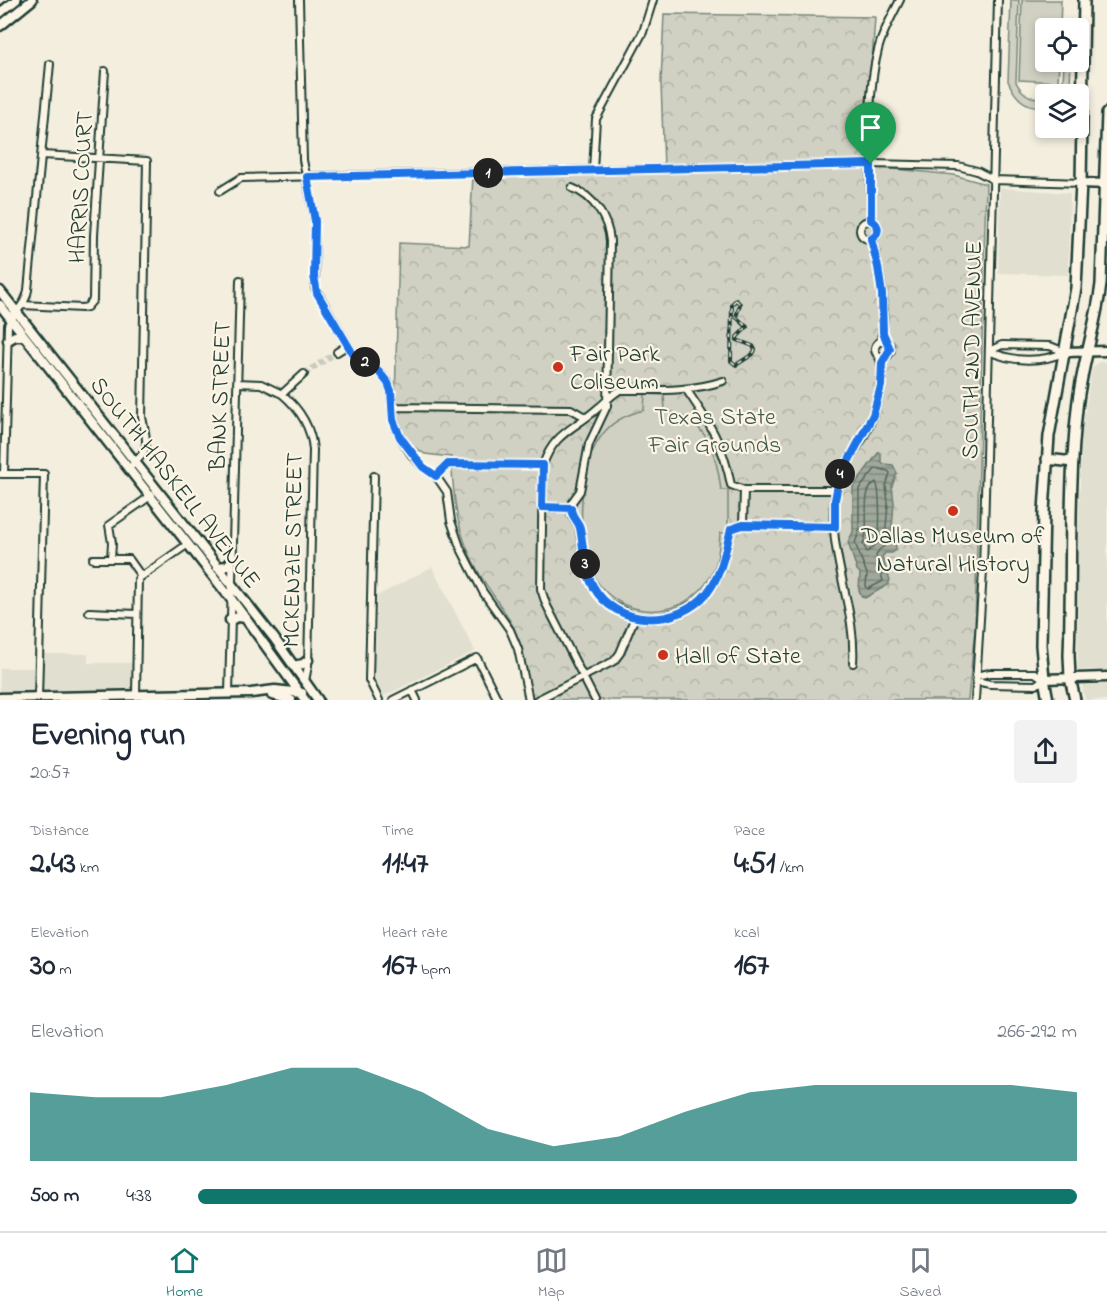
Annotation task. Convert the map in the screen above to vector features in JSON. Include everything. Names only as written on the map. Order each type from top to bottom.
[{"type":"main road","points":[[0,13],[16,0]]},
{"type":"main road","points":[[0,26],[32,0]]},
{"type":"main road","points":[[1048,700],[1041,645],[1047,459],[1051,423],[1076,288],[1081,183],[1084,0]]},
{"type":"main road","points":[[1076,700],[1070,678],[1073,462],[1077,409],[1098,312],[1105,265],[1107,113]]},
{"type":"main road","points":[[1081,183],[1106,184]]},
{"type":"main road","name":"SOUTH HASKELL AVENUE","points":[[0,291],[218,567],[305,681],[316,700]]},
{"type":"main road","name":"SOUTH HASKELL AVENUE","points":[[0,305],[16,312],[24,336],[231,598],[304,700]]},
{"type":"main road","points":[[8,340],[15,336],[24,336]]},
{"type":"main road","points":[[1065,352],[1107,351]]},
{"type":"main road","points":[[1047,459],[1073,462]]},
{"type":"main road","points":[[218,567],[227,566],[232,559]]},
{"type":"main road","points":[[230,620],[238,617],[246,618]]},
{"type":"main road","points":[[293,666],[301,665],[308,660]]},
{"type":"main road","points":[[275,690],[283,683],[285,671]]},
{"type":"main road","points":[[1044,680],[1107,677]]},
{"type":"main road","points":[[0,698],[72,699],[136,695],[202,697],[251,693],[278,696],[290,700],[299,692],[305,681]]},
{"type":"main road","points":[[251,693],[275,690],[299,692],[316,700]]},
{"type":"street","points":[[299,0],[303,160],[315,221],[315,288],[353,354],[379,372],[388,383],[393,420],[400,437],[423,467],[436,476],[447,492],[454,532],[464,556],[483,592],[515,640],[529,700]]},
{"type":"street","points":[[871,220],[872,93],[875,63],[883,35],[900,0]]},
{"type":"street","name":"SOUTH 2ND AVENUE","points":[[975,700],[981,620],[998,0]]},
{"type":"street","points":[[593,170],[596,119],[643,32],[651,1]]},
{"type":"street","points":[[38,698],[44,474],[2,474],[8,325],[28,290],[50,64]]},
{"type":"street","name":"HARRIS COURT","points":[[16,312],[82,308],[91,304],[93,300],[94,243],[105,71]]},
{"type":"street","points":[[42,155],[147,161],[142,417],[147,440],[146,448],[127,468]]},
{"type":"street","points":[[220,191],[241,178],[871,164],[958,166],[977,171],[994,180],[1081,183]]},
{"type":"street","points":[[447,174],[447,183]]},
{"type":"street","points":[[572,188],[581,191],[594,203],[609,233],[608,399],[605,412],[589,444],[580,491],[572,502],[571,508],[571,514],[579,526],[584,561],[594,589],[607,603],[635,617],[654,619],[663,617],[686,609],[700,600],[718,575],[731,529],[743,525],[835,527]]},
{"type":"street","points":[[871,220],[876,224],[878,230],[871,239],[865,238],[860,231],[862,223],[871,220]]},
{"type":"street","points":[[871,239],[881,285],[883,342],[890,349],[882,363]]},
{"type":"street","name":"BANK STREET","points":[[229,693],[240,280]]},
{"type":"street","points":[[853,663],[851,621],[837,566],[835,500],[837,484],[845,465],[873,415],[881,386],[882,363],[875,348],[883,342]]},
{"type":"street","points":[[337,352],[348,345]]},
{"type":"street","points":[[989,351],[1002,345],[1050,346],[1065,352]]},
{"type":"street","points":[[989,351],[1002,357],[1049,359],[1065,352]]},
{"type":"street","points":[[878,355],[882,357],[887,355]]},
{"type":"street","points":[[237,383],[261,384],[282,394],[304,374]]},
{"type":"street","points":[[595,700],[543,597],[541,582],[543,465],[550,448],[561,434],[620,390],[686,389],[710,386],[723,381]]},
{"type":"street","points":[[686,389],[716,434],[727,462],[731,485],[744,490],[834,490]]},
{"type":"street","name":"MCKENZIE STREET","points":[[282,394],[298,408],[312,442],[308,660],[305,681]]},
{"type":"street","points":[[392,407],[571,410],[585,417]]},
{"type":"street","points":[[436,476],[448,464],[543,465]]},
{"type":"street","points":[[374,476],[369,680],[378,700]]},
{"type":"street","points":[[743,525],[744,490]]},
{"type":"street","points":[[111,559],[112,543],[109,525],[158,491]]},
{"type":"street","points":[[542,507],[571,508]]},
{"type":"street","points":[[136,695],[138,579],[188,544]]},
{"type":"street","points":[[93,559],[129,560],[141,576]]},
{"type":"street","points":[[88,612],[137,614]]},
{"type":"street","points":[[537,700],[614,661],[620,653],[635,617]]},
{"type":"street","points":[[393,700],[477,658],[498,700]]},
{"type":"street","points":[[990,673],[1035,673],[1044,680],[1036,685],[990,684],[976,679],[990,673]]},
{"type":"street","points":[[412,690],[417,700]]},
{"type":"shaded area","points":[[1000,188],[1070,193],[1068,275],[998,273]]},
{"type":"shaded area","points":[[1099,362],[1107,362],[1107,670],[1078,670],[1078,540],[1082,429],[1092,369]]},
{"type":"shaded area","points":[[432,567],[475,651],[384,696],[374,680],[377,596]]},
{"type":"shaded area","points":[[33,654],[88,654],[88,663],[132,663],[132,693],[0,693],[0,668],[33,668]]},
{"type":"shaded area","points":[[1107,684],[1107,700],[1085,700],[1082,685]]},
{"type":"green space","points":[[1011,0],[1019,0],[1016,82],[1021,90],[1035,98],[1035,106],[1022,101],[1008,81]]},
{"type":"green space","points":[[1022,0],[1061,0],[1060,18],[1035,18],[1035,72],[1058,72],[1058,82],[1019,80]]},
{"type":"green space","name":"Texas State Fair Grounds","points":[[664,14],[875,17],[865,166],[954,175],[986,184],[975,629],[968,700],[532,700],[516,632],[479,573],[465,544],[457,517],[451,457],[425,454],[410,444],[400,429],[395,402],[399,243],[469,246],[473,176],[664,168],[661,82]]},
{"type":"green space","points":[[1064,72],[1071,72],[1070,84],[1063,84]]},
{"type":"green space","points":[[645,394],[664,395],[665,410],[680,415],[700,430],[712,450],[721,490],[728,490],[728,533],[720,533],[718,556],[714,569],[705,585],[693,597],[662,610],[629,607],[614,599],[601,587],[592,572],[586,554],[583,533],[583,489],[593,450],[602,435],[615,422],[644,410]]},
{"type":"water","points":[[879,452],[881,461],[884,464],[893,465],[897,473],[892,486],[894,503],[891,540],[896,550],[892,553],[885,553],[882,557],[890,580],[888,585],[865,598],[859,590],[860,573],[848,542],[853,532],[853,487]]},
{"type":"tunnel","points":[[304,374],[337,352]]},
{"type":"railway","points":[[736,300],[740,304],[736,317],[747,327],[737,337],[737,340],[753,346],[755,350],[753,354],[736,365],[731,361],[732,304],[736,300]]},
{"type":"place","name":"Fair Park Coliseum","points":[[558,367]]},
{"type":"place","name":"Dallas Museum of Natural History","points":[[953,511]]},
{"type":"place","name":"Hall of State","points":[[663,655]]},
{"type":"route","points":[[871,164],[871,220],[878,226],[878,233],[871,239],[882,294],[883,333],[890,349],[882,363],[878,401],[870,423],[839,479],[835,500],[835,527],[743,525],[731,529],[718,575],[705,595],[686,609],[663,617],[654,619],[635,617],[607,603],[594,589],[584,561],[579,526],[571,514],[571,508],[542,507],[543,465],[448,464],[436,476],[423,467],[411,454],[396,428],[388,383],[379,372],[353,354],[315,288],[315,221],[307,177],[871,164]]}]
